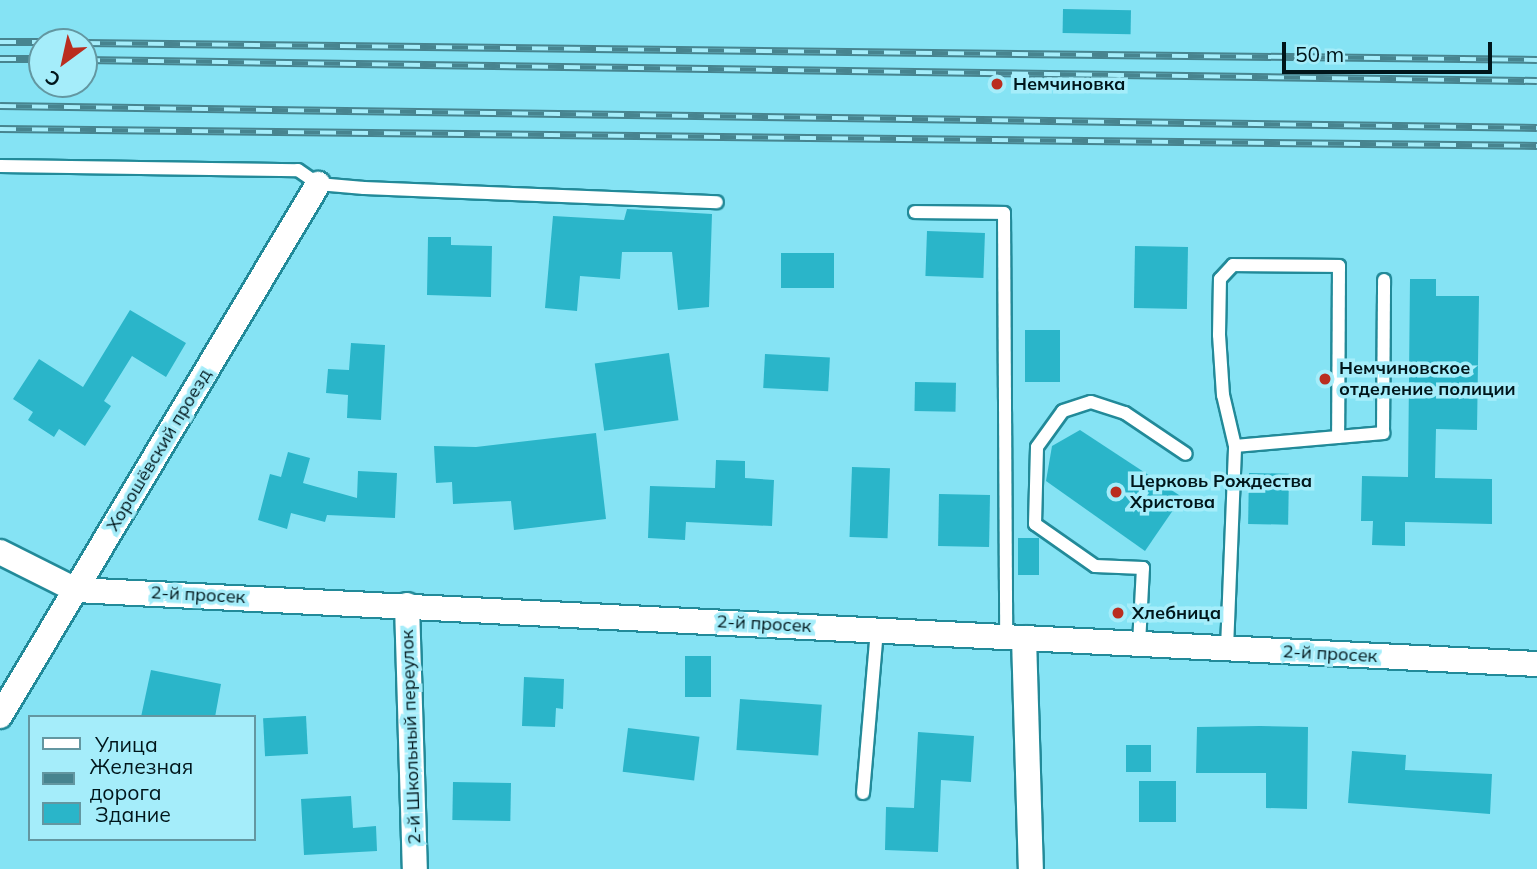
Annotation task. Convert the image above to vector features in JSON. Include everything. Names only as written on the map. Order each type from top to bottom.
[{"type":"street","name":"Хорошёвский проезд","points":[[0,716],[318,184]]},
{"type":"street","name":"2-й просек","points":[[0,552],[76,590],[1537,664]]},
{"type":"street","name":"2-й Школьный переулок","points":[[407,605],[415,869]]},
{"type":"street","points":[[1015,637],[1031,869]]},
{"type":"lane","points":[[0,166],[298,170],[318,184],[717,202]]},
{"type":"lane","points":[[915,212],[1004,213],[1015,637]]},
{"type":"lane","points":[[1227,648],[1235,446],[1223,395],[1219,335],[1220,279],[1233,265],[1339,266],[1338,437]]},
{"type":"lane","points":[[1235,446],[1383,433],[1384,280]]},
{"type":"lane","points":[[1139,644],[1143,568],[1095,566],[1035,524],[1037,447],[1063,411],[1091,402],[1125,412],[1186,454]]},
{"type":"lane","points":[[863,793],[877,630]]},
{"type":"building","points":[[1063,9],[1131,10],[1131,34],[1063,33]]},
{"type":"building","points":[[627,209],[712,214],[709,307],[678,310],[672,252],[622,252],[620,279],[580,276],[577,311],[545,308],[553,216],[624,220]]},
{"type":"building","points":[[927,231],[985,233],[983,278],[925,276]]},
{"type":"building","points":[[428,237],[451,237],[451,245],[492,246],[491,297],[427,295]]},
{"type":"building","points":[[1135,246],[1188,247],[1187,309],[1134,308]]},
{"type":"building","points":[[781,253],[834,253],[834,288],[781,288]]},
{"type":"building","points":[[1410,279],[1436,279],[1436,296],[1479,296],[1477,430],[1436,429],[1435,478],[1492,479],[1492,524],[1405,522],[1405,546],[1372,545],[1373,521],[1361,521],[1362,476],[1408,477]]},
{"type":"building","points":[[130,310],[186,343],[166,377],[132,356],[104,401],[111,406],[85,446],[59,429],[54,437],[28,420],[33,412],[13,399],[39,359],[83,387]]},
{"type":"building","points":[[1025,330],[1060,330],[1060,382],[1025,382]]},
{"type":"building","points":[[351,343],[385,345],[381,420],[347,418],[348,395],[326,393],[328,369],[349,370]]},
{"type":"building","points":[[669,353],[678,420],[604,431],[595,363]]},
{"type":"building","points":[[765,354],[830,357],[828,391],[763,388]]},
{"type":"building","points":[[915,382],[956,383],[955,412],[914,411]]},
{"type":"building","name":"Церковь Рождества Христова","points":[[1080,430],[1182,497],[1145,551],[1046,481],[1052,446]]},
{"type":"building","points":[[596,433],[606,519],[514,530],[511,501],[453,504],[452,482],[436,483],[434,446],[476,447]]},
{"type":"building","points":[[288,452],[310,458],[303,483],[357,498],[358,471],[397,473],[395,518],[327,515],[325,522],[291,513],[287,529],[258,520],[270,474],[281,477]]},
{"type":"building","points":[[716,460],[745,461],[745,478],[774,480],[772,526],[686,522],[685,540],[648,538],[650,486],[715,488]]},
{"type":"building","points":[[852,467],[890,468],[888,538],[850,537]]},
{"type":"building","points":[[1249,473],[1289,474],[1288,525],[1248,524]]},
{"type":"building","points":[[939,494],[990,495],[989,547],[938,546]]},
{"type":"building","points":[[1018,538],[1039,538],[1039,575],[1018,575]]},
{"type":"building","points":[[685,656],[711,656],[711,697],[685,697]]},
{"type":"building","points":[[151,670],[221,684],[215,715],[141,715]]},
{"type":"building","points":[[524,677],[564,679],[563,709],[556,708],[555,727],[522,726]]},
{"type":"building","points":[[740,699],[822,705],[818,756],[736,750]]},
{"type":"building","points":[[306,716],[308,754],[265,756],[263,718]]},
{"type":"building","points":[[1197,727],[1308,727],[1307,809],[1266,808],[1266,773],[1196,773]]},
{"type":"building","points":[[628,728],[699,737],[694,780],[623,772]]},
{"type":"building","points":[[918,732],[974,736],[971,782],[941,780],[938,852],[885,850],[886,807],[914,808]]},
{"type":"building","points":[[1126,745],[1151,745],[1151,772],[1126,772]]},
{"type":"building","points":[[1352,751],[1406,755],[1405,770],[1492,774],[1490,814],[1348,803]]},
{"type":"building","points":[[1139,781],[1176,781],[1176,822],[1139,822]]},
{"type":"building","points":[[453,782],[511,783],[510,821],[452,820]]},
{"type":"building","points":[[351,796],[353,828],[376,826],[377,851],[304,855],[301,799]]},
{"type":"railway","points":[[0,42],[28,42]]},
{"type":"railway","points":[[98,43],[1537,60]]},
{"type":"railway","points":[[0,59],[28,59]]},
{"type":"railway","points":[[98,60],[1537,81]]},
{"type":"railway","points":[[0,106],[1537,128]]},
{"type":"railway","points":[[0,129],[1537,146]]},
{"type":"place","name":"Немчиновка","points":[[997,84]]},
{"type":"place","name":"Немчиновское отделение полиции","points":[[1325,379]]},
{"type":"place","name":"Церковь Рождества Христова","points":[[1116,492]]},
{"type":"place","name":"Хлебница","points":[[1118,613]]}]
